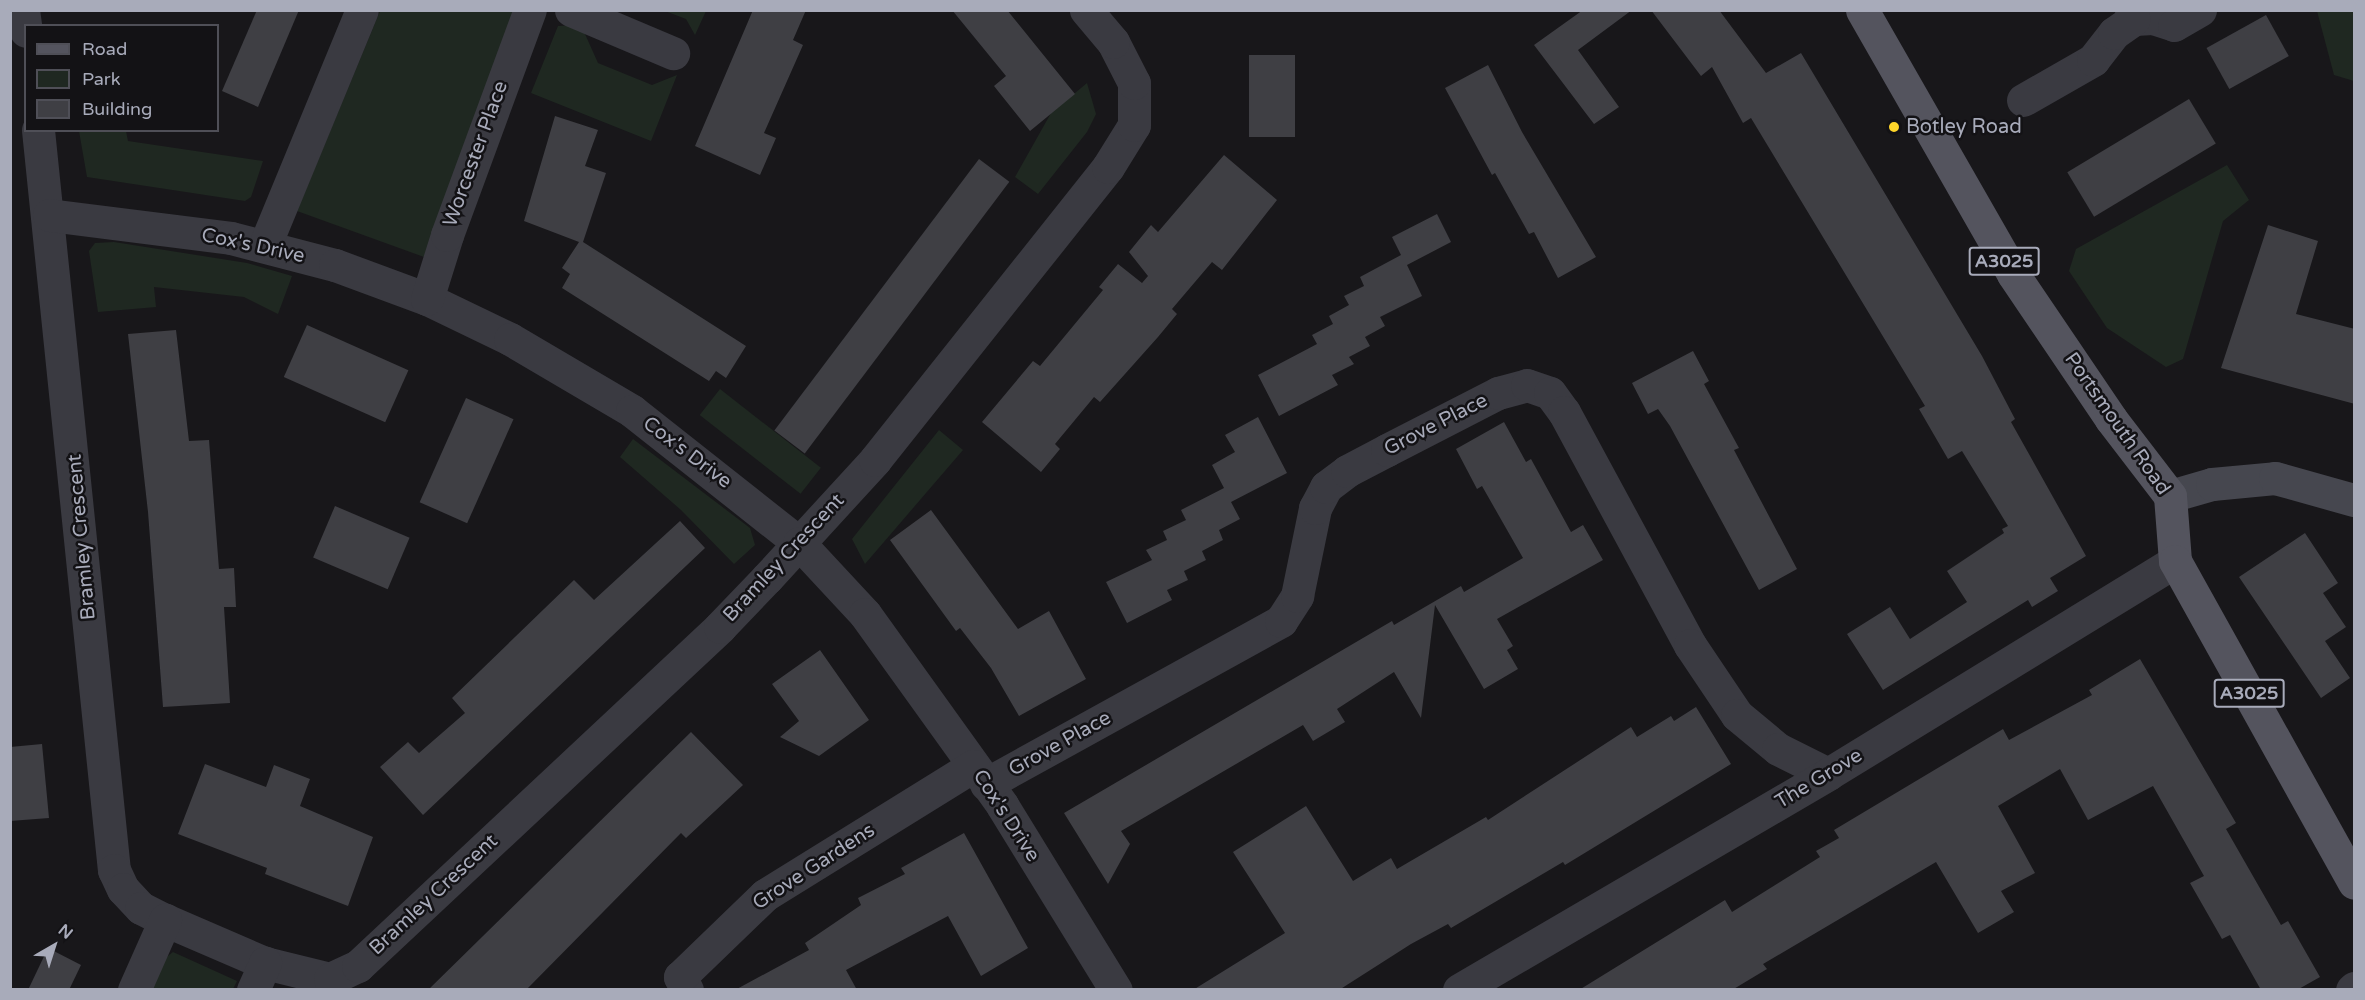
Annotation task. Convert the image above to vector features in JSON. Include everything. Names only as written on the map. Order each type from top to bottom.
[{"type":"main road","name":"Portsmouth Road","points":[[1862,10],[2007,265],[2111,419],[2170,496],[2175,561],[2355,882]]},
{"type":"main road","points":[[2170,496],[2212,484],[2276,478],[2355,500]]},
{"type":"street","points":[[265,245],[362,10]]},
{"type":"street","name":"Worcester Place","points":[[427,299],[447,235],[530,10]]},
{"type":"street","points":[[571,10],[673,53]]},
{"type":"street","name":"Bramley Crescent","points":[[38,132],[49,215],[114,870],[123,889],[141,908],[259,976],[330,979],[358,966],[720,627],[882,451],[1108,167],[1134,125],[1134,82],[1113,42],[1086,10]]},
{"type":"street","points":[[2023,100],[2093,60],[2114,33],[2133,15],[2153,18],[2187,18]]},
{"type":"street","name":"Cox's Drive","points":[[49,215],[265,245],[335,265],[427,299],[510,339],[632,411],[799,543],[865,614],[980,775],[1116,990]]},
{"type":"street","name":"Grove Place","points":[[980,775],[1281,621],[1297,596],[1315,508],[1326,487],[1347,471],[1498,393],[1527,385],[1550,393],[1564,412],[1690,645],[1737,715],[1778,749],[1828,774]]},
{"type":"street","name":"The Grove","points":[[1459,990],[1828,774],[2175,561]]},
{"type":"street","name":"Grove Gardens","points":[[687,990],[680,977],[765,895],[980,775]]},
{"type":"street","points":[[134,990],[165,920]]},
{"type":"green space","points":[[706,10],[695,35],[686,19],[665,11]]},
{"type":"green space","points":[[380,11],[517,11],[424,257],[297,211]]},
{"type":"green space","points":[[2317,11],[2354,11],[2354,81],[2334,75]]},
{"type":"green space","points":[[575,25],[585,34],[598,63],[652,85],[677,75],[651,141],[531,93],[558,26]]},
{"type":"green space","points":[[1087,83],[1096,114],[1087,132],[1038,194],[1015,177],[1051,113]]},
{"type":"green space","points":[[79,132],[126,132],[128,141],[263,161],[251,197],[245,201],[87,177]]},
{"type":"green space","points":[[2227,165],[2249,200],[2223,221],[2183,359],[2166,367],[2107,328],[2069,271],[2076,249]]},
{"type":"green space","points":[[114,242],[247,263],[292,276],[278,314],[244,297],[154,287],[156,307],[98,312],[89,251],[95,243]]},
{"type":"green space","points":[[720,389],[821,468],[801,494],[700,415]]},
{"type":"green space","points":[[939,430],[963,450],[865,564],[852,539]]},
{"type":"green space","points":[[633,439],[750,528],[755,545],[734,564],[681,510],[620,457]]},
{"type":"green space","points":[[173,952],[237,981],[233,989],[151,990],[164,959]]},
{"type":"building","points":[[257,10],[299,10],[258,107],[222,91]]},
{"type":"building","points":[[753,10],[806,10],[793,40],[803,45],[764,133],[776,138],[760,175],[695,146]]},
{"type":"building","points":[[952,10],[1007,10],[1075,94],[1030,131],[994,86],[1006,76]]},
{"type":"building","points":[[1583,10],[1632,10],[1578,50],[1619,107],[1594,124],[1534,45]]},
{"type":"building","points":[[1651,10],[1719,10],[1766,73],[1801,53],[1982,356],[2015,419],[2011,422],[2086,556],[2050,578],[2058,591],[2032,607],[2028,600],[1883,690],[1847,634],[1890,607],[1910,639],[1967,602],[1947,571],[2004,533],[2002,529],[2008,526],[1962,451],[1948,459],[1919,409],[1925,406],[1751,118],[1743,123],[1712,67],[1701,76]]},
{"type":"building","points":[[2266,15],[2289,56],[2229,89],[2207,48]]},
{"type":"building","points":[[1249,55],[1295,55],[1295,137],[1249,137]]},
{"type":"building","points":[[1488,65],[1522,132],[1596,257],[1558,278],[1534,232],[1529,234],[1495,173],[1492,175],[1445,88]]},
{"type":"building","points":[[2189,99],[2216,144],[2094,217],[2067,172]]},
{"type":"building","points":[[555,116],[598,130],[585,166],[606,173],[583,242],[746,346],[726,378],[716,371],[709,381],[562,288],[570,274],[562,268],[579,242],[524,221]]},
{"type":"building","points":[[1224,155],[1277,200],[1222,270],[1212,262],[1172,309],[1177,314],[1100,402],[1094,397],[1055,444],[1060,449],[1041,472],[982,422],[1033,361],[1040,366],[1103,290],[1099,287],[1118,264],[1142,283],[1148,276],[1129,252],[1151,225],[1158,232]]},
{"type":"building","points":[[979,159],[1009,182],[805,453],[774,431]]},
{"type":"building","points":[[1437,214],[1451,242],[1407,265],[1422,296],[1380,317],[1385,326],[1365,337],[1370,346],[1349,357],[1354,364],[1332,375],[1338,385],[1279,416],[1258,375],[1317,344],[1312,335],[1333,324],[1329,316],[1349,305],[1344,296],[1364,286],[1360,277],[1401,255],[1392,237]]},
{"type":"building","points":[[2268,225],[2318,241],[2296,314],[2355,329],[2355,404],[2221,368]]},
{"type":"building","points":[[307,325],[408,370],[385,422],[284,377]]},
{"type":"building","points":[[176,330],[189,441],[209,440],[219,569],[234,568],[236,607],[224,607],[230,703],[163,707],[148,512],[128,334]]},
{"type":"building","points":[[1693,351],[1709,381],[1704,384],[1739,448],[1734,450],[1797,569],[1759,590],[1670,426],[1658,409],[1648,414],[1632,383]]},
{"type":"building","points":[[466,398],[514,419],[467,523],[420,502]]},
{"type":"building","points":[[1258,417],[1287,473],[1231,502],[1240,519],[1219,530],[1223,540],[1202,551],[1206,560],[1184,571],[1188,580],[1167,590],[1172,600],[1127,623],[1106,582],[1152,560],[1146,550],[1167,540],[1163,531],[1186,520],[1181,510],[1224,488],[1212,465],[1235,452],[1225,435]]},
{"type":"building","points":[[1504,422],[1526,462],[1531,459],[1571,532],[1583,525],[1603,560],[1497,619],[1513,646],[1507,650],[1518,669],[1484,689],[1435,605],[1421,718],[1394,672],[1337,709],[1345,722],[1313,741],[1303,725],[1121,831],[1130,844],[1108,884],[1064,813],[1392,621],[1394,625],[1461,586],[1464,592],[1523,558],[1482,486],[1477,489],[1456,449]]},
{"type":"building","points":[[335,506],[410,538],[388,589],[313,558]]},
{"type":"building","points":[[931,510],[1018,629],[1049,611],[1086,679],[1019,716],[991,668],[960,628],[956,631],[890,540]]},
{"type":"building","points":[[680,521],[705,548],[423,815],[380,767],[408,742],[419,753],[465,713],[452,698],[574,580],[594,600]]},
{"type":"building","points":[[2305,533],[2338,583],[2323,593],[2346,627],[2325,641],[2350,678],[2321,698],[2239,577]]},
{"type":"building","points":[[820,650],[869,720],[819,756],[780,737],[799,721],[772,684]]},
{"type":"building","points":[[2140,659],[2236,823],[2226,829],[2281,925],[2288,921],[2320,977],[2297,990],[2261,990],[2230,935],[2222,939],[2190,883],[2204,876],[2153,786],[2088,820],[2060,769],[1998,806],[2035,873],[2001,891],[2014,912],[1978,933],[1936,862],[1763,964],[1767,969],[1732,990],[1579,990],[1725,900],[1732,912],[1820,857],[1816,851],[1839,838],[1834,830],[2003,729],[2009,740],[2092,695],[2089,690]]},
{"type":"building","points":[[1696,707],[1731,764],[1565,865],[1563,862],[1451,928],[1448,924],[1411,944],[1339,990],[1193,990],[1285,933],[1233,852],[1306,806],[1353,881],[1391,858],[1397,869],[1486,817],[1488,820],[1631,727],[1637,737],[1671,716],[1674,721]]},
{"type":"building","points":[[691,732],[743,785],[686,838],[681,833],[526,990],[428,990]]},
{"type":"building","points":[[42,744],[49,818],[10,821],[10,747]]},
{"type":"building","points":[[205,764],[266,787],[274,765],[310,779],[300,806],[373,837],[348,906],[265,874],[267,868],[178,834]]},
{"type":"building","points":[[964,833],[1028,948],[981,976],[948,916],[846,970],[857,990],[735,990],[809,950],[805,943],[861,905],[858,898],[905,874],[901,868]]},
{"type":"building","points":[[48,948],[81,965],[69,990],[28,990]]},
{"type":"place","name":"Botley Road","points":[[1894,127]]}]
